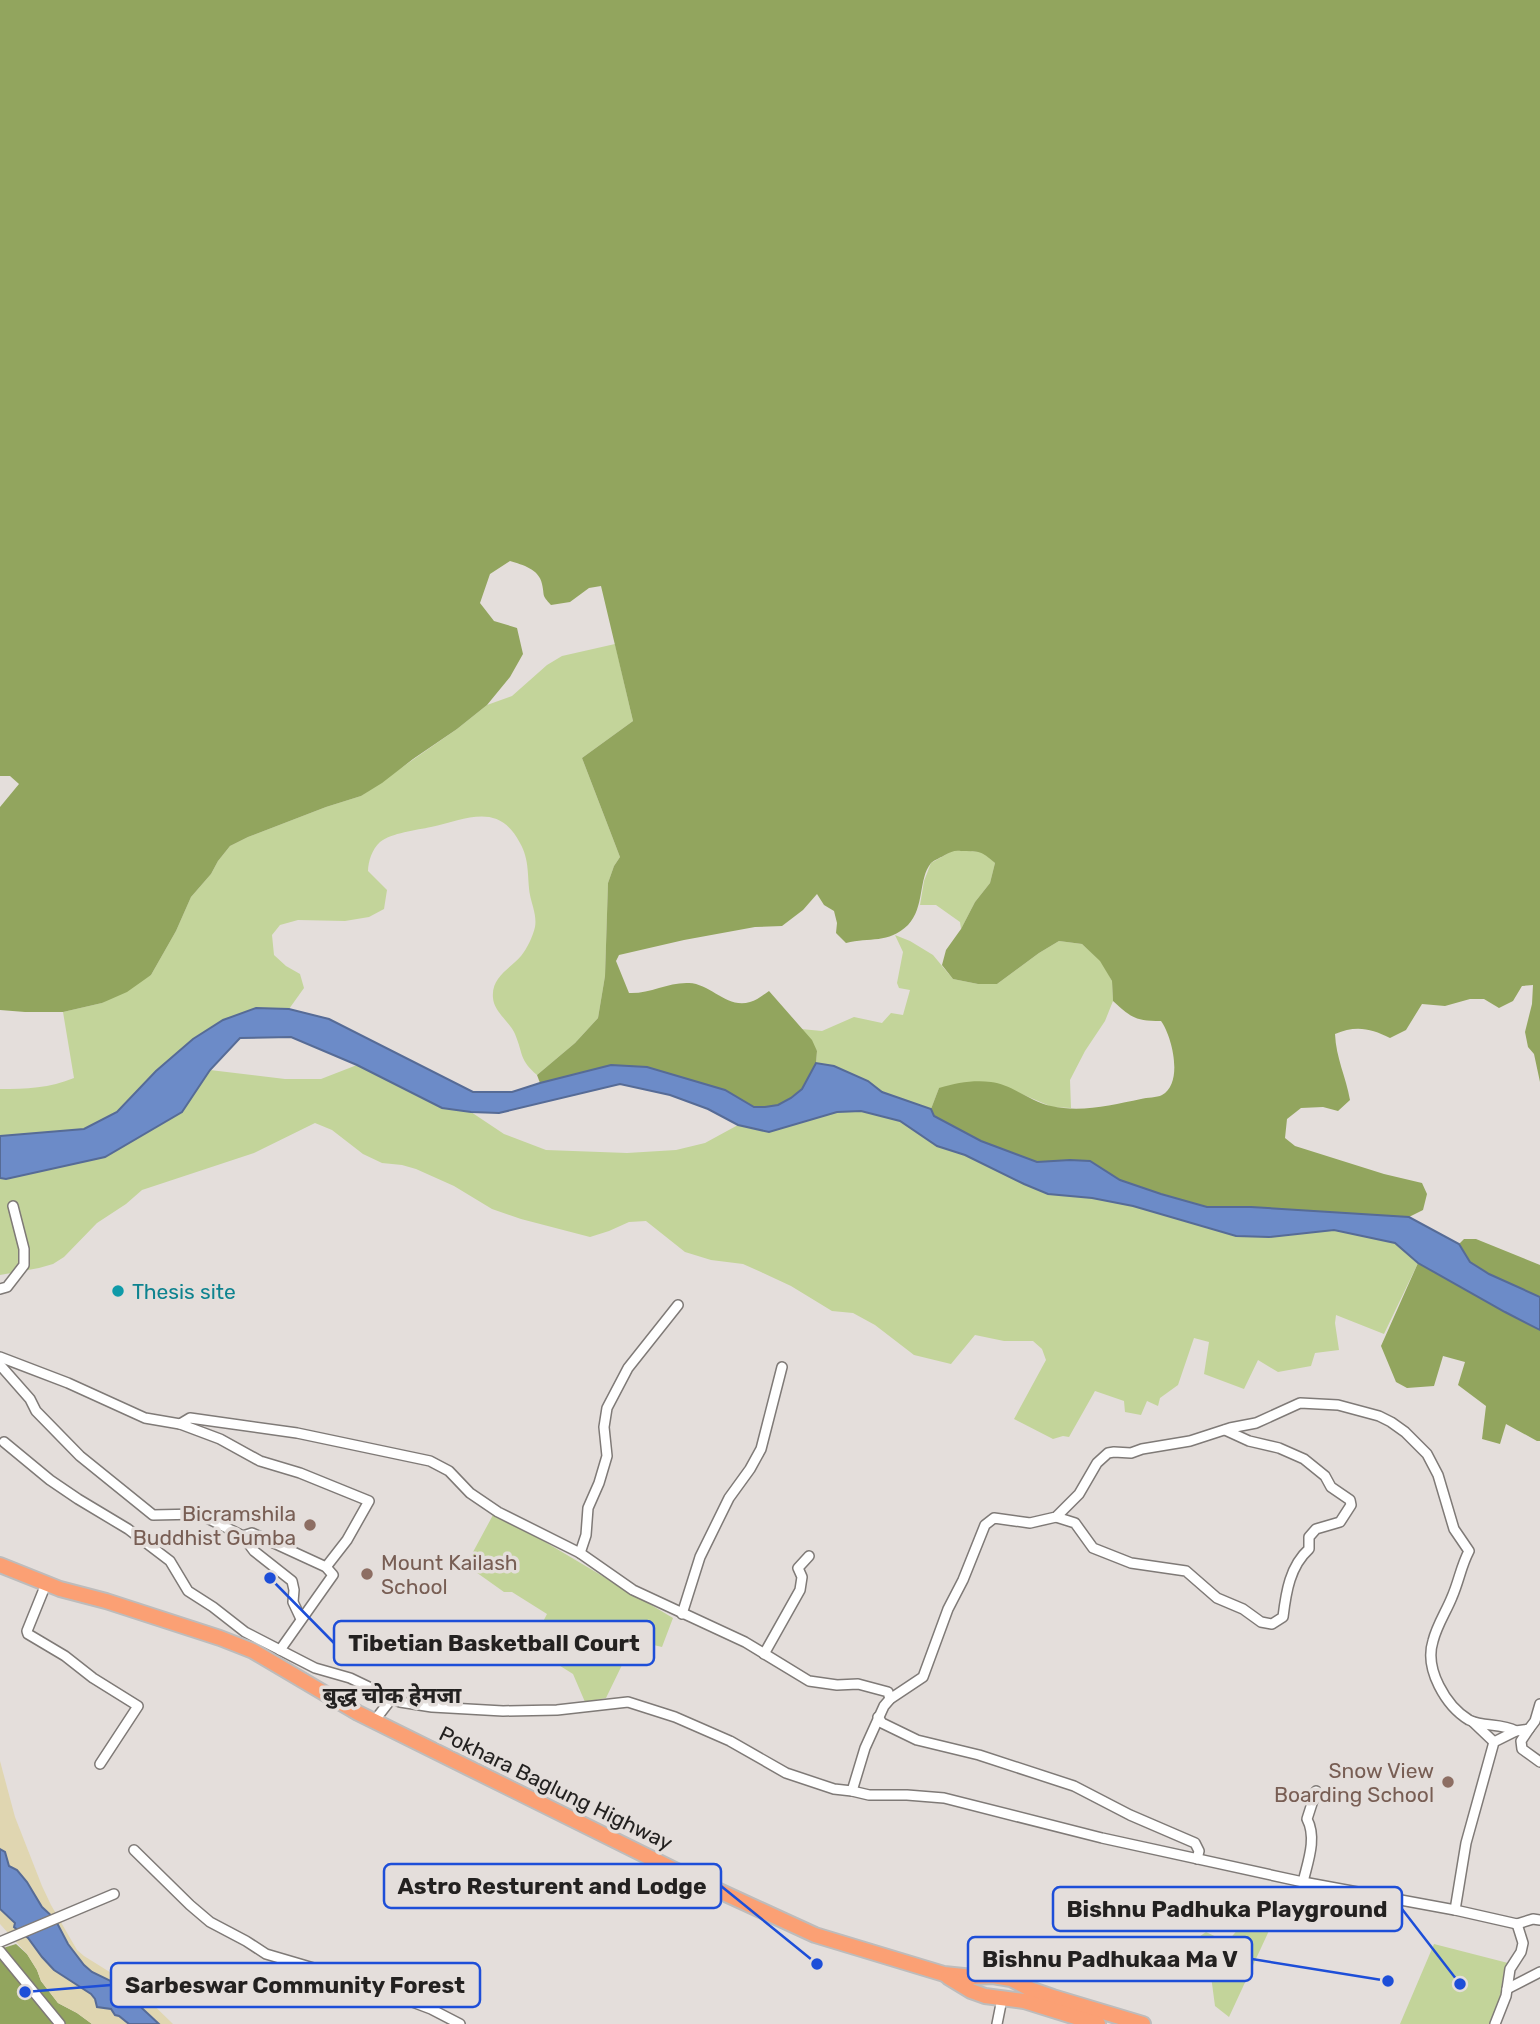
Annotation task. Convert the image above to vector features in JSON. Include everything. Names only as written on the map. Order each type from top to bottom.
[{"type":"highway","name":"Pokhara Baglung Highway","points":[[0,1565],[46,1584],[232,1642],[262,1656],[358,1713],[597,1832],[815,1935],[944,1974],[1012,1979],[1053,1997],[1143,2024]]},
{"type":"highway","name":"Pokhara Baglung Highway","points":[[944,1974],[971,1991],[985,1996],[1024,2001],[1065,2019],[1098,2024]]},
{"type":"street","points":[[0,1289],[7,1287],[24,1265],[24,1249],[13,1206]]},
{"type":"street","points":[[580,1553],[586,1535],[588,1507],[607,1456],[604,1427],[607,1408],[628,1368],[678,1305]]},
{"type":"street","points":[[0,1357],[68,1383],[145,1418],[180,1424],[220,1440],[260,1461],[300,1473],[369,1501],[347,1540],[326,1567]]},
{"type":"street","points":[[0,1365],[30,1399],[36,1411],[80,1456],[153,1514],[199,1514],[243,1536],[254,1551],[292,1581],[293,1602],[301,1619]]},
{"type":"street","points":[[682,1614],[700,1557],[729,1498],[761,1449],[782,1367]]},
{"type":"street","points":[[1056,1517],[1079,1494],[1103,1456],[1114,1452],[1131,1453],[1190,1441],[1256,1423],[1300,1403],[1338,1405],[1391,1422],[1427,1454],[1438,1475],[1454,1529],[1469,1551],[1462,1562],[1453,1596],[1432,1644],[1436,1678],[1458,1712],[1494,1742]]},
{"type":"street","points":[[180,1424],[190,1418],[296,1433],[430,1461],[449,1471],[470,1493],[498,1513],[580,1553],[632,1590],[745,1642],[809,1681],[837,1685],[858,1684],[888,1692],[890,1699]]},
{"type":"street","points":[[852,1791],[878,1717],[890,1699],[923,1677],[941,1625],[985,1525],[994,1518],[1030,1523],[1056,1517],[1075,1523],[1093,1548],[1132,1563],[1186,1571],[1217,1598],[1229,1602],[1261,1622],[1272,1624],[1283,1617],[1285,1597],[1294,1566],[1309,1549],[1309,1538],[1316,1530],[1340,1522],[1351,1505],[1350,1500],[1331,1487],[1325,1476],[1304,1459],[1225,1430]]},
{"type":"street","points":[[4,1443],[50,1480],[128,1529],[170,1561],[188,1591],[245,1632],[315,1668],[350,1678],[391,1699],[432,1707],[503,1711],[557,1710],[628,1702],[676,1717],[719,1736],[786,1773],[834,1790],[869,1796],[944,1798],[1102,1838],[1303,1882],[1517,1924],[1540,1920]]},
{"type":"street","points":[[243,1536],[252,1533],[326,1567],[333,1575],[280,1650]]},
{"type":"street","points":[[764,1654],[800,1590],[802,1577],[797,1568],[809,1556]]},
{"type":"street","points":[[46,1584],[28,1634],[138,1706],[100,1764]]},
{"type":"street","points":[[374,1720],[391,1699]]},
{"type":"street","points":[[1540,1704],[1535,1721],[1521,1741],[1522,1749],[1540,1762]]},
{"type":"street","points":[[878,1717],[882,1723],[917,1740],[979,1755],[1074,1786],[1130,1815],[1195,1843],[1199,1851],[1197,1859]]},
{"type":"street","points":[[1473,1722],[1498,1725],[1516,1731]]},
{"type":"street","points":[[1455,1910],[1466,1843],[1494,1742],[1516,1731],[1530,1730]]},
{"type":"street","points":[[1303,1882],[1312,1839],[1312,1829],[1307,1819],[1316,1791]]},
{"type":"street","points":[[134,1850],[210,1922],[266,1954],[351,1979],[430,2009],[460,2024]]},
{"type":"street","points":[[60,2024],[1,1945],[114,1894]]},
{"type":"street","points":[[1495,2024],[1506,1996],[1510,1969],[1521,1952],[1522,1943],[1517,1924]]},
{"type":"street","points":[[1507,1989],[1540,1972]]},
{"type":"street","points":[[997,2024],[1002,1999]]},
{"type":"green space","points":[[0,0],[1540,0],[1540,1082],[1534,1054],[1528,1047],[1525,1032],[1532,1004],[1533,985],[1522,986],[1513,1001],[1499,1008],[1484,999],[1470,999],[1445,1006],[1422,1004],[1406,1030],[1390,1038],[1363,1029],[1349,1029],[1335,1034],[1350,1100],[1338,1111],[1323,1107],[1301,1108],[1287,1119],[1285,1138],[1295,1146],[1422,1183],[1427,1194],[1423,1210],[1409,1217],[1251,1207],[1207,1207],[1120,1180],[1090,1161],[1037,1162],[981,1141],[934,1116],[931,1109],[939,1088],[965,1082],[991,1082],[1051,1106],[1074,1109],[1096,1107],[1162,1095],[1173,1080],[1174,1059],[1169,1037],[1161,1021],[1134,1017],[1113,1001],[1112,981],[1100,961],[1082,944],[1059,941],[997,984],[978,984],[953,979],[942,965],[946,950],[975,902],[990,883],[995,863],[980,852],[959,851],[951,852],[931,863],[924,877],[913,918],[901,931],[893,935],[846,943],[836,933],[834,911],[824,905],[817,894],[803,910],[782,926],[755,927],[619,955],[616,961],[629,993],[689,983],[742,1003],[755,1000],[769,991],[812,1040],[817,1051],[816,1063],[802,1089],[791,1098],[778,1105],[754,1107],[725,1090],[647,1068],[612,1065],[540,1083],[537,1075],[575,1043],[598,1018],[605,976],[608,883],[620,857],[582,758],[633,721],[601,586],[589,588],[570,602],[551,605],[545,597],[538,575],[530,568],[510,561],[490,574],[480,603],[494,621],[517,628],[523,654],[510,677],[487,705],[361,796],[326,807],[230,846],[191,897],[176,931],[151,975],[127,992],[102,1003],[63,1012],[0,1010],[0,807],[19,784],[10,776],[0,776]]},
{"type":"green space","points":[[615,644],[633,721],[582,758],[620,857],[608,883],[605,976],[598,1018],[575,1043],[537,1075],[525,1061],[515,1034],[496,1008],[493,998],[495,984],[523,953],[535,927],[525,856],[520,843],[502,822],[491,818],[469,818],[397,834],[377,845],[368,871],[387,890],[384,909],[369,917],[345,921],[298,920],[280,925],[272,935],[274,955],[300,974],[304,988],[289,1009],[256,1008],[223,1020],[193,1039],[156,1071],[117,1112],[84,1129],[0,1136],[0,1089],[38,1087],[74,1078],[63,1012],[102,1003],[151,975],[176,931],[191,897],[230,846],[326,807],[361,796],[487,705],[512,696],[547,665],[562,656]]},
{"type":"green space","points":[[954,850],[983,852],[995,863],[990,883],[975,902],[961,929],[960,922],[936,905],[920,905],[924,881],[931,863]]},
{"type":"green space","points":[[895,935],[933,955],[953,979],[978,984],[997,984],[1059,941],[1082,944],[1101,961],[1112,981],[1113,1001],[1105,1021],[1070,1080],[1071,1108],[1052,1107],[1015,1091],[939,1088],[931,1109],[882,1092],[868,1081],[834,1066],[816,1063],[817,1051],[801,1029],[822,1031],[854,1017],[882,1023],[891,1013],[903,1015],[910,990],[899,988],[897,983],[903,952]]},
{"type":"green space","points":[[357,1065],[442,1108],[471,1112],[504,1134],[546,1150],[627,1153],[676,1150],[705,1143],[738,1125],[769,1132],[837,1112],[861,1111],[900,1121],[937,1146],[1000,1171],[1092,1198],[1175,1217],[1236,1236],[1269,1237],[1334,1230],[1395,1243],[1418,1263],[1384,1334],[1336,1315],[1339,1350],[1315,1353],[1311,1366],[1278,1372],[1258,1360],[1244,1389],[1204,1374],[1209,1342],[1194,1338],[1178,1385],[1160,1398],[1158,1406],[1147,1401],[1141,1415],[1125,1412],[1124,1401],[1095,1391],[1069,1437],[1053,1439],[1014,1419],[1046,1360],[1042,1349],[1033,1341],[1004,1341],[975,1335],[951,1364],[914,1355],[875,1325],[853,1313],[832,1311],[791,1286],[743,1264],[711,1260],[685,1252],[646,1221],[629,1222],[590,1237],[521,1219],[492,1209],[454,1186],[416,1169],[382,1163],[363,1154],[332,1130],[315,1123],[254,1153],[142,1190],[97,1223],[64,1257],[53,1264],[0,1275],[0,1178],[6,1179],[105,1157],[182,1112],[210,1070],[285,1079],[321,1079]]},
{"type":"green space","points":[[1464,1239],[1476,1239],[1540,1265],[1540,1297],[1489,1274],[1470,1262],[1459,1244]]},
{"type":"green space","points":[[1418,1263],[1540,1330],[1540,1441],[1506,1424],[1500,1444],[1482,1439],[1486,1406],[1458,1385],[1465,1362],[1443,1356],[1434,1386],[1407,1388],[1396,1382],[1381,1346]]},
{"type":"green space","points":[[493,1515],[520,1527],[673,1618],[662,1647],[633,1640],[622,1622],[613,1621],[588,1629],[582,1640],[588,1648],[615,1656],[622,1665],[606,1698],[585,1702],[573,1674],[530,1647],[547,1614],[512,1592],[504,1592],[466,1565]]},
{"type":"green space","points":[[1254,1911],[1273,1922],[1229,2017],[1215,2006],[1211,1976],[1193,1941],[1206,1932],[1227,1942]]},
{"type":"green space","points":[[16,1944],[27,1954],[41,1981],[58,2003],[92,2024],[0,2024],[0,1949]]},
{"type":"green space","points":[[1434,1944],[1508,1963],[1504,1970],[1500,1998],[1489,2024],[1400,2024]]},
{"type":"sand","points":[[0,1761],[15,1817],[42,1886],[77,1950],[137,1989],[173,2024],[159,2024],[115,1983],[84,1965],[27,1882],[17,1870],[9,1866],[5,1852],[0,1849]]},
{"type":"sand","points":[[0,1909],[13,1920],[54,1970],[91,1994],[103,2009],[111,2009],[129,2024],[92,2024],[58,2003],[41,1981],[27,1954],[0,1924]]},
{"type":"water","points":[[256,1008],[289,1009],[329,1019],[473,1092],[512,1092],[611,1065],[647,1067],[725,1090],[754,1107],[765,1107],[778,1105],[802,1089],[816,1063],[834,1066],[868,1081],[882,1092],[931,1109],[934,1116],[981,1141],[1037,1162],[1090,1161],[1120,1180],[1207,1207],[1251,1207],[1409,1217],[1459,1244],[1470,1262],[1489,1274],[1540,1297],[1540,1330],[1418,1263],[1395,1243],[1334,1230],[1269,1237],[1236,1236],[1133,1206],[1092,1198],[1048,1194],[965,1155],[937,1146],[900,1121],[861,1111],[837,1112],[769,1132],[738,1125],[708,1109],[670,1095],[620,1084],[499,1113],[471,1112],[442,1108],[357,1065],[291,1037],[240,1038],[210,1070],[182,1112],[105,1157],[6,1179],[0,1178],[0,1136],[84,1129],[117,1112],[156,1071],[193,1039],[223,1020]]},
{"type":"water","points":[[0,1849],[5,1852],[9,1866],[17,1870],[42,1907],[55,1919],[68,1944],[84,1965],[115,1983],[159,2024],[129,2024],[111,2009],[97,2007],[91,1994],[54,1970],[28,1938],[14,1927],[15,1923],[0,1909]]},
{"type":"place","name":"Thesis site","points":[[118,1291]]},
{"type":"place","name":"Bicramshila Buddhist Gumba","points":[[310,1525]]},
{"type":"place","name":"Mount Kailash School","points":[[367,1574]]},
{"type":"place","name":"Tibetian Basketball Court","points":[[270,1578]]},
{"type":"place","name":"Snow View Boarding School","points":[[1448,1782]]},
{"type":"place","name":"Astro Resturent and Lodge","points":[[817,1964]]},
{"type":"place","name":"Bishnu Padhukaa Ma V","points":[[1388,1981]]},
{"type":"place","name":"Bishnu Padhuka Playground","points":[[1460,1984]]},
{"type":"place","name":"Sarbeswar Community Forest","points":[[25,1992]]},
{"type":"district","name":"बुद्ध चोक हेमजा","points":[[392,1695]]}]
